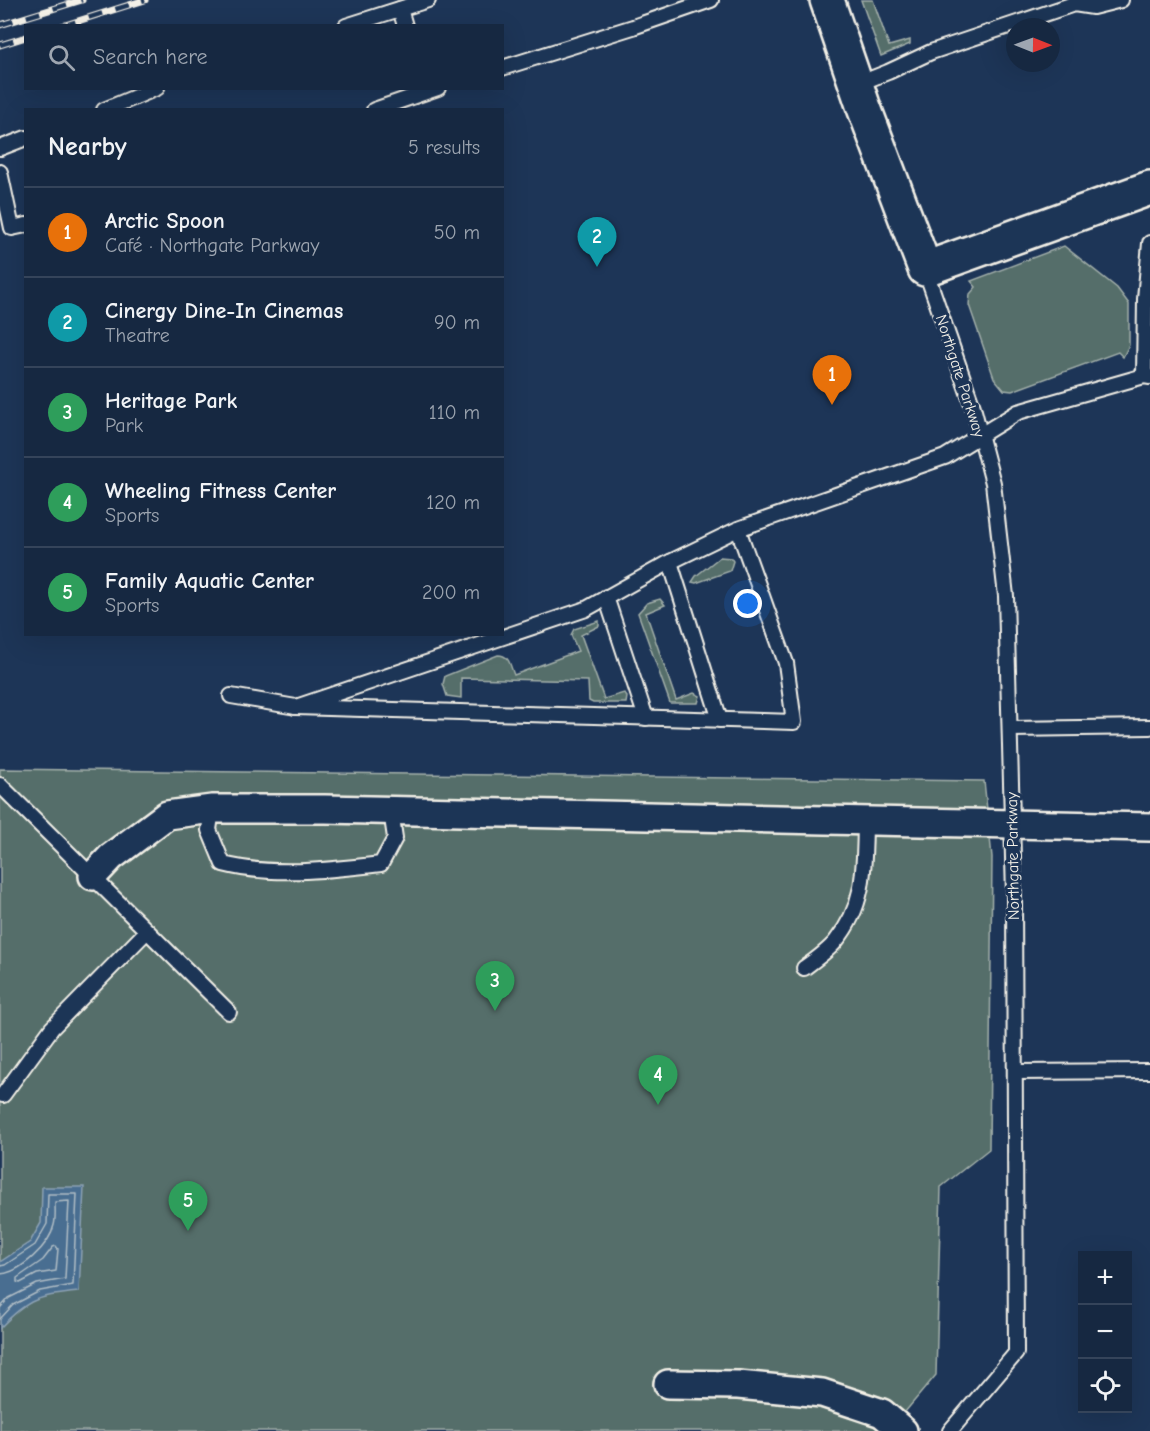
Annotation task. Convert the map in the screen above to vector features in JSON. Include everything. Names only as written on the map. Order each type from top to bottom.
[{"type":"street","name":"Northgate Parkway","points":[[827,0],[855,85],[925,269]]},
{"type":"street","points":[[925,269],[1150,188]]},
{"type":"street","points":[[93,876],[111,857],[167,815],[212,809],[1150,827]]},
{"type":"street","points":[[668,1384],[738,1385],[822,1393],[882,1413],[903,1431]]},
{"type":"lane","points":[[352,24],[428,0]]},
{"type":"lane","points":[[504,67],[711,0]]},
{"type":"lane","points":[[855,85],[931,52],[1074,4],[1093,7],[1121,0]]},
{"type":"lane","points":[[400,9],[404,24]]},
{"type":"lane","points":[[109,108],[152,90]]},
{"type":"lane","points":[[380,108],[430,90]]},
{"type":"lane","points":[[0,148],[24,139]]},
{"type":"lane","points":[[0,172],[12,228],[24,225]]},
{"type":"lane","points":[[296,707],[586,609],[670,562],[738,529],[945,458],[1018,412],[1147,376],[1145,299],[1150,243]]},
{"type":"lane","name":"Northgate Parkway","points":[[925,269],[973,407],[993,483],[1006,596],[1011,729],[1016,1353],[950,1431]]},
{"type":"lane","points":[[231,696],[296,707],[794,722],[786,663],[738,529]]},
{"type":"lane","points":[[670,562],[720,720]]},
{"type":"lane","points":[[606,597],[645,718]]},
{"type":"lane","points":[[1011,729],[1150,727]]},
{"type":"lane","points":[[0,785],[229,1012]]},
{"type":"lane","points":[[212,809],[209,830],[223,864],[246,870],[325,870],[381,864],[394,838],[391,811]]},
{"type":"lane","points":[[804,968],[835,942],[855,912],[864,879],[864,822]]},
{"type":"lane","points":[[3,1095],[52,1028],[147,931]]},
{"type":"lane","points":[[1015,1072],[1150,1071]]},
{"type":"green space","points":[[861,0],[873,0],[889,46],[910,40],[910,44],[881,56]]},
{"type":"green space","points":[[1064,246],[1117,288],[1129,304],[1129,345],[1123,357],[1118,352],[1012,391],[1004,390],[994,378],[969,305],[970,294],[976,287],[971,281]]},
{"type":"green space","points":[[720,557],[731,558],[733,561],[730,571],[696,583],[692,582],[696,576]]},
{"type":"green space","points":[[660,599],[665,605],[646,613],[676,700],[694,693],[700,696],[698,703],[670,703],[638,613],[647,603]]},
{"type":"green space","points":[[599,621],[599,626],[581,635],[604,699],[624,693],[627,697],[626,703],[589,701],[588,681],[461,678],[461,698],[447,696],[443,684],[445,676],[498,655],[507,659],[514,675],[578,651],[571,635],[574,629]]},
{"type":"green space","points":[[0,769],[984,781],[992,857],[989,1149],[941,1187],[936,1375],[889,1431],[0,1431]]},
{"type":"water","points":[[42,1187],[84,1187],[79,1292],[35,1300],[19,1310],[0,1328],[0,1262],[30,1242],[41,1223]]},
{"type":"railway","points":[[0,25],[82,0]]},
{"type":"railway","points":[[68,24],[145,0]]},
{"type":"railway","points":[[0,45],[24,38]]},
{"type":"place","name":"Cinergy Dine-In Cinemas","points":[[597,267]]},
{"type":"place","name":"Arctic Spoon","points":[[832,405]]},
{"type":"place","name":"Heritage Park","points":[[495,1011]]},
{"type":"place","name":"Wheeling Fitness Center","points":[[658,1105]]},
{"type":"place","name":"Family Aquatic Center","points":[[188,1231]]}]
